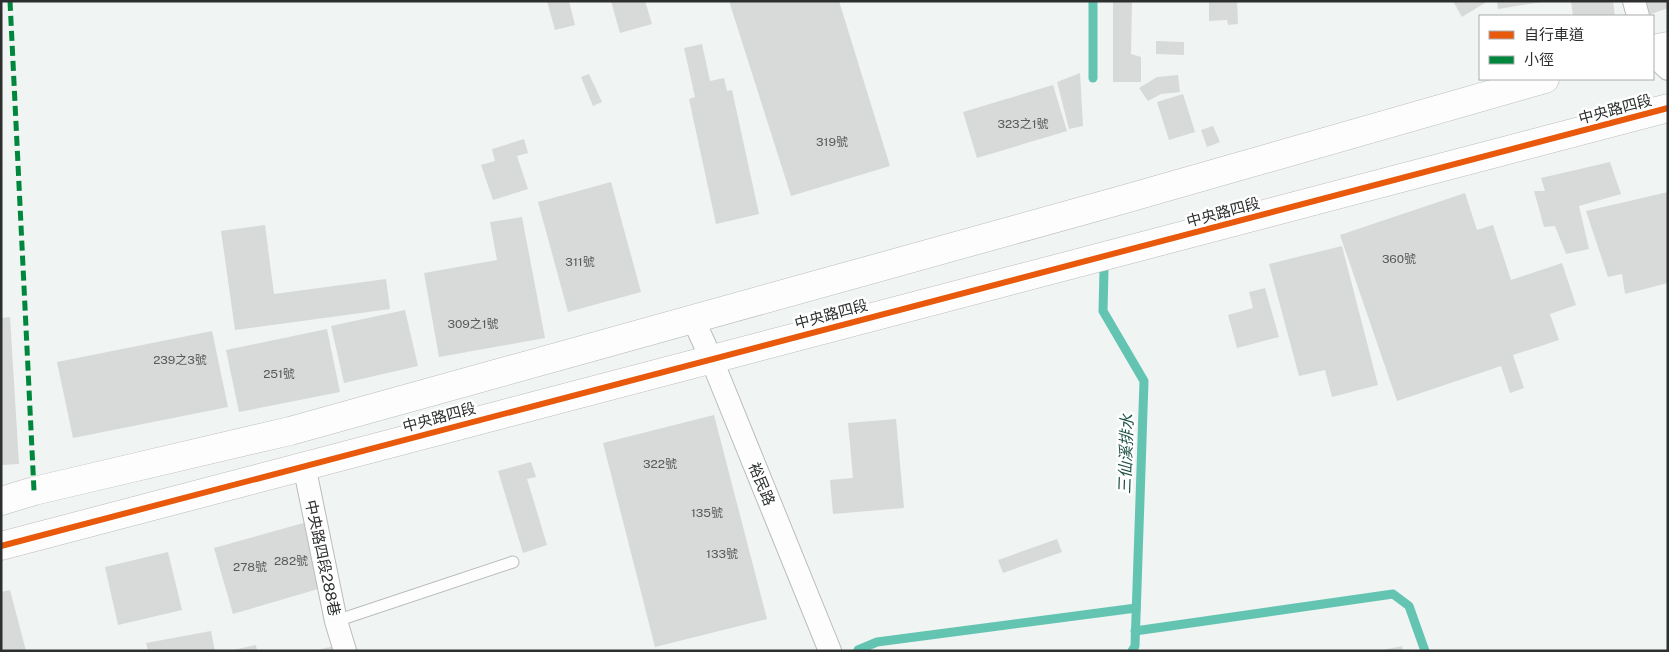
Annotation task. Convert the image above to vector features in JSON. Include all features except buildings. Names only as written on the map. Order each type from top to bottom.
[{"type":"street","points":[[1634,1],[1638,15]]},
{"type":"street","points":[[1654,49],[1668,46]]},
{"type":"street","points":[[1654,56],[1668,69]]},
{"type":"street","name":"中央路四段","points":[[1,502],[34,491],[290,431],[1118,201],[1542,80]]},
{"type":"street","name":"中央路四段","points":[[1,546],[1668,108]]},
{"type":"street","name":"裕民路","points":[[693,319],[711,358],[830,651]]},
{"type":"street","name":"中央路四段288巷","points":[[304,465],[336,621],[345,651]]},
{"type":"lane","points":[[336,621],[513,562]]},
{"type":"waterway","name":"三仙溪排水","points":[[1093,1],[1093,78]]},
{"type":"waterway","name":"三仙溪排水","points":[[1104,270],[1103,311],[1144,381],[1135,646],[1132,651]]},
{"type":"waterway","points":[[1135,631],[1393,594],[1409,606],[1425,651]]},
{"type":"waterway","points":[[858,650],[877,642],[1136,608]]},
{"type":"marked path","points":[[10,1],[34,491]]},
{"type":"cycle path","points":[[1,546],[1668,108]]}]
